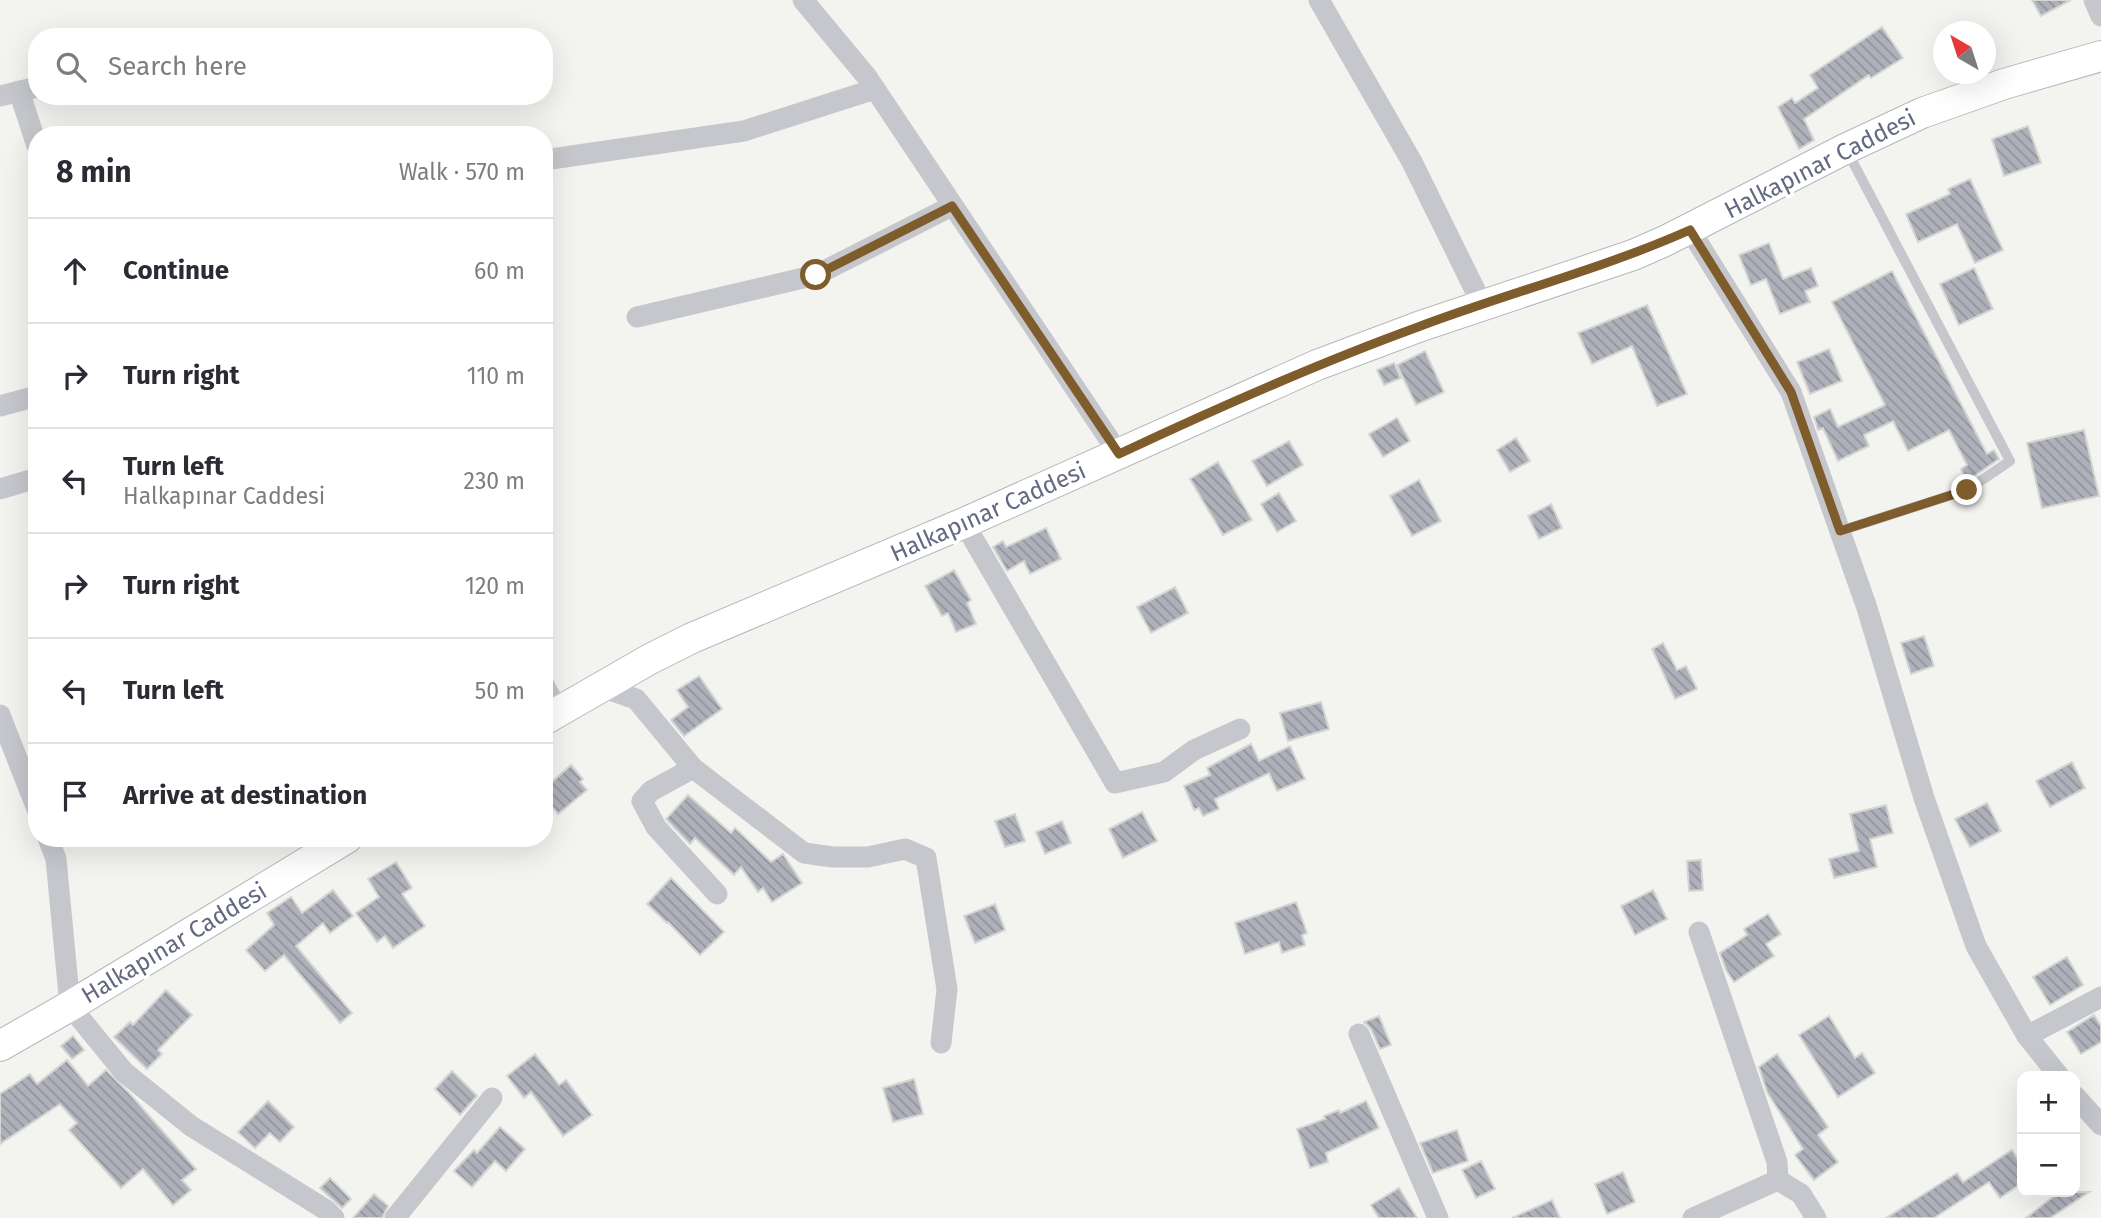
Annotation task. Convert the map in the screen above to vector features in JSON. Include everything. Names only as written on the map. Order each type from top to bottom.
[{"type":"main road","name":"Halkapınar Caddesi","points":[[553,714],[702,633],[964,523],[1317,365],[1420,326],[1633,255],[1690,230],[1910,118],[1961,98],[2101,56]]},
{"type":"main road","name":"Halkapınar Caddesi","points":[[0,1046],[332,847]]},
{"type":"street","points":[[803,0],[875,89],[1119,454]]},
{"type":"street","points":[[1320,0],[1412,162],[1476,292]]},
{"type":"street","points":[[2094,0],[2101,16]]},
{"type":"street","points":[[553,159],[744,131],[875,89]]},
{"type":"street","points":[[19,91],[30,126]]},
{"type":"street","points":[[636,317],[816,275],[952,206]]},
{"type":"street","points":[[1690,230],[1791,392],[1867,608],[1924,798],[1976,946],[2027,1036],[2055,1071]]},
{"type":"street","points":[[0,406],[28,398]]},
{"type":"street","points":[[0,489],[28,481]]},
{"type":"street","points":[[964,523],[1115,783],[1164,772],[1194,750],[1240,729]]},
{"type":"street","points":[[601,687],[636,699],[693,768],[804,853],[867,858],[905,849],[926,858],[947,989],[941,1043]]},
{"type":"street","points":[[0,715],[28,786]]},
{"type":"street","points":[[693,768],[651,791],[642,801],[656,827],[717,894]]},
{"type":"street","points":[[51,847],[56,859],[70,1006],[124,1072],[181,1118],[334,1218]]},
{"type":"street","points":[[1699,932],[1777,1162],[1778,1180]]},
{"type":"street","points":[[2027,1036],[2101,997]]},
{"type":"street","points":[[1359,1034],[1438,1218]]},
{"type":"street","points":[[395,1218],[492,1098]]},
{"type":"street","points":[[2080,1102],[2101,1125]]},
{"type":"street","points":[[1693,1218],[1778,1180]]},
{"type":"street","points":[[1778,1180],[1801,1194],[1816,1218]]},
{"type":"lane","points":[[1840,531],[1967,490],[2010,461],[1845,149]]},
{"type":"building","points":[[2032,0],[2071,0],[2041,16]]},
{"type":"building","points":[[1882,27],[1903,58],[1871,78],[1869,75],[1804,119],[1814,140],[1799,149],[1778,107],[1792,98],[1795,103],[1818,88],[1810,75]]},
{"type":"building","points":[[2028,126],[2041,163],[2004,176],[1992,139]]},
{"type":"building","points":[[1970,179],[2003,250],[1975,263],[1957,224],[1918,242],[1906,214],[1950,194],[1948,189]]},
{"type":"building","points":[[1769,243],[1783,279],[1811,268],[1818,286],[1805,291],[1810,302],[1780,314],[1766,279],[1751,285],[1739,255]]},
{"type":"building","points":[[1974,268],[1993,309],[1959,325],[1940,284]]},
{"type":"building","points":[[1892,271],[1987,454],[1994,450],[1999,459],[1967,481],[1961,469],[1967,465],[1949,430],[1908,451],[1893,421],[1864,435],[1869,446],[1838,461],[1823,428],[1818,430],[1814,417],[1830,409],[1838,427],[1885,405],[1832,302]]},
{"type":"building","points":[[1647,305],[1687,394],[1657,406],[1632,346],[1592,364],[1578,333]]},
{"type":"building","points":[[1829,349],[1842,381],[1810,394],[1797,362]]},
{"type":"building","points":[[1425,351],[1444,392],[1416,405],[1397,365]]},
{"type":"building","points":[[1394,363],[1401,378],[1384,385],[1377,370]]},
{"type":"building","points":[[1397,418],[1410,441],[1383,457],[1369,434]]},
{"type":"building","points":[[2084,430],[2099,496],[2042,508],[2027,443]]},
{"type":"building","points":[[1516,438],[1530,461],[1510,472],[1497,450]]},
{"type":"building","points":[[1289,441],[1303,465],[1267,486],[1252,461]]},
{"type":"building","points":[[1218,462],[1252,520],[1223,535],[1190,479]]},
{"type":"building","points":[[1419,480],[1441,521],[1412,536],[1390,496]]},
{"type":"building","points":[[1279,493],[1296,521],[1277,532],[1261,504]]},
{"type":"building","points":[[1551,504],[1562,528],[1539,539],[1528,516]]},
{"type":"building","points":[[1046,528],[1061,559],[1030,574],[1024,561],[1007,571],[993,547],[1003,541],[1006,547]]},
{"type":"building","points":[[954,570],[971,600],[967,603],[976,624],[956,632],[948,613],[942,616],[925,586]]},
{"type":"building","points":[[1175,587],[1188,613],[1151,633],[1137,607]]},
{"type":"building","points":[[1924,636],[1934,666],[1911,674],[1901,643]]},
{"type":"building","points":[[1663,643],[1677,670],[1686,666],[1697,689],[1675,699],[1652,649]]},
{"type":"building","points":[[699,676],[722,709],[684,736],[671,720],[688,707],[677,690]]},
{"type":"building","points":[[1321,702],[1329,729],[1288,741],[1280,713]]},
{"type":"building","points":[[1251,744],[1259,761],[1290,746],[1305,779],[1277,791],[1269,773],[1215,799],[1219,809],[1203,816],[1199,808],[1194,810],[1184,786],[1210,775],[1207,768]]},
{"type":"building","points":[[2072,762],[2085,788],[2050,807],[2036,781]]},
{"type":"building","points":[[571,765],[583,779],[580,782],[587,790],[558,814],[553,808],[553,781]]},
{"type":"building","points":[[688,795],[731,833],[735,828],[771,862],[783,854],[802,883],[772,902],[763,888],[758,892],[741,867],[734,875],[695,838],[690,844],[666,819]]},
{"type":"building","points":[[1987,803],[2001,831],[1970,847],[1955,819]]},
{"type":"building","points":[[1886,805],[1893,833],[1870,839],[1877,867],[1834,878],[1829,859],[1859,851],[1850,814]]},
{"type":"building","points":[[1142,812],[1157,841],[1123,858],[1109,829]]},
{"type":"building","points":[[1015,814],[1025,841],[1005,847],[995,821]]},
{"type":"building","points":[[1062,821],[1071,843],[1045,854],[1036,832]]},
{"type":"building","points":[[1701,860],[1703,890],[1689,891],[1687,861]]},
{"type":"building","points":[[396,862],[412,888],[402,894],[425,926],[393,948],[385,936],[377,942],[356,913],[379,897],[368,879]]},
{"type":"building","points":[[671,878],[724,932],[700,955],[647,904]]},
{"type":"building","points":[[333,890],[353,916],[330,933],[323,923],[296,946],[352,1013],[340,1023],[284,955],[265,971],[246,950],[274,925],[267,913],[291,897],[302,913]]},
{"type":"building","points":[[1653,890],[1667,919],[1635,935],[1621,906]]},
{"type":"building","points":[[1296,902],[1307,933],[1302,935],[1305,945],[1282,953],[1279,942],[1245,954],[1235,923]]},
{"type":"building","points":[[995,904],[1005,930],[975,943],[964,916]]},
{"type":"building","points":[[1768,914],[1781,934],[1766,944],[1774,956],[1734,982],[1720,953],[1747,935],[1744,929]]},
{"type":"building","points":[[2067,957],[2083,985],[2050,1005],[2033,977]]},
{"type":"building","points":[[166,990],[192,1015],[158,1050],[162,1054],[147,1069],[114,1037],[130,1022],[133,1025]]},
{"type":"building","points":[[2094,1015],[2101,1026],[2101,1042],[2081,1054],[2067,1032]]},
{"type":"building","points":[[1379,1016],[1391,1045],[1380,1049],[1371,1029],[1364,1022]]},
{"type":"building","points":[[1829,1016],[1855,1058],[1862,1053],[1875,1073],[1838,1097],[1799,1035]]},
{"type":"building","points":[[73,1036],[84,1050],[72,1059],[61,1046]]},
{"type":"building","points":[[535,1054],[559,1085],[566,1080],[592,1115],[563,1136],[531,1092],[524,1098],[507,1076]]},
{"type":"building","points":[[1777,1054],[1828,1127],[1818,1135],[1838,1162],[1814,1180],[1795,1155],[1803,1149],[1767,1092],[1759,1067]]},
{"type":"building","points":[[67,1060],[88,1086],[106,1070],[130,1094],[196,1169],[182,1180],[191,1190],[173,1205],[143,1169],[121,1188],[69,1130],[77,1123],[60,1104],[0,1144],[0,1094],[30,1074],[37,1084]]},
{"type":"building","points":[[452,1071],[477,1096],[460,1115],[435,1089]]},
{"type":"building","points":[[914,1079],[923,1114],[893,1122],[883,1088]]},
{"type":"building","points":[[268,1101],[294,1127],[280,1142],[270,1133],[255,1148],[238,1132]]},
{"type":"building","points":[[1366,1101],[1379,1128],[1326,1153],[1328,1162],[1310,1168],[1297,1129]]},
{"type":"building","points":[[500,1127],[525,1149],[506,1171],[495,1161],[472,1187],[454,1171],[474,1150],[477,1153]]},
{"type":"building","points":[[1457,1130],[1468,1161],[1433,1173],[1420,1143]]},
{"type":"building","points":[[2012,1150],[2017,1158],[2017,1186],[2000,1198],[1989,1182],[1934,1218],[1886,1218],[1957,1173],[1963,1182]]},
{"type":"building","points":[[1481,1161],[1495,1189],[1476,1198],[1462,1170]]},
{"type":"building","points":[[1623,1172],[1635,1202],[1607,1214],[1595,1184]]},
{"type":"building","points":[[330,1178],[351,1199],[342,1208],[320,1188]]},
{"type":"building","points":[[1399,1188],[1417,1218],[1379,1218],[1371,1205]]},
{"type":"building","points":[[2080,1192],[2089,1192],[2050,1218],[2026,1218],[2053,1197],[2080,1197]]},
{"type":"building","points":[[374,1194],[388,1206],[382,1218],[353,1218]]},
{"type":"building","points":[[1552,1200],[1560,1218],[1512,1218]]},
{"type":"route","points":[[816,275],[952,206],[1119,454],[1317,365],[1420,326],[1633,255],[1690,230],[1791,392],[1840,531],[1967,490]]}]
